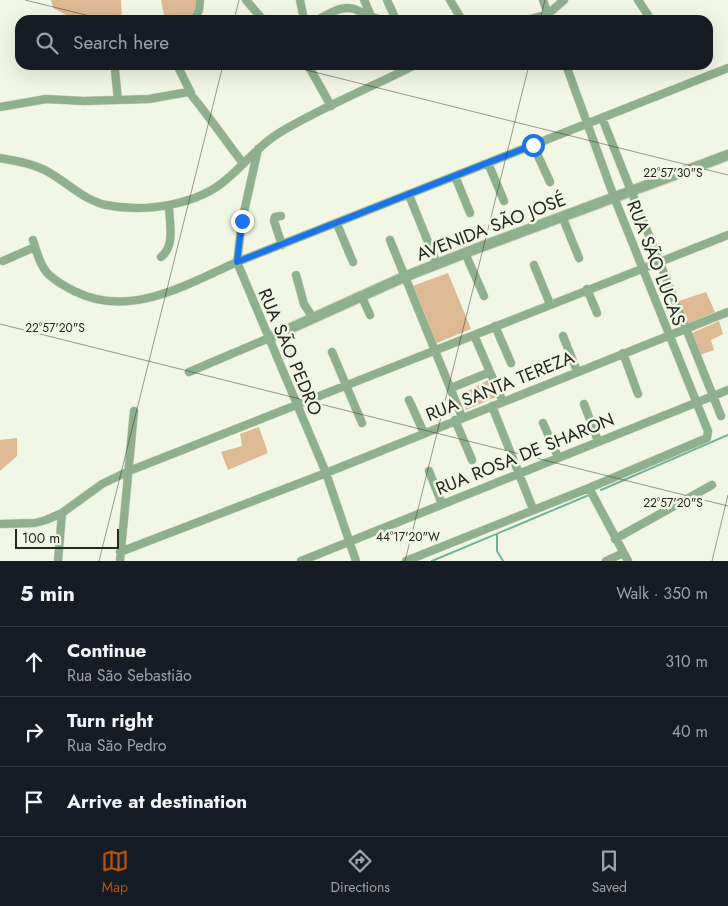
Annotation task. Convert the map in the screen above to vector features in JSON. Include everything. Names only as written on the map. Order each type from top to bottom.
[{"type":"street","points":[[196,15],[200,0]]},
{"type":"street","points":[[246,0],[259,15]]},
{"type":"street","points":[[300,0],[303,15]]},
{"type":"street","points":[[364,0],[371,15]]},
{"type":"street","points":[[387,0],[394,15]]},
{"type":"street","points":[[450,0],[459,15]]},
{"type":"street","points":[[543,0],[548,15]]},
{"type":"street","points":[[551,15],[564,0]]},
{"type":"street","points":[[638,0],[648,14]]},
{"type":"street","points":[[327,15],[342,7],[352,7],[367,15]]},
{"type":"street","points":[[3,261],[34,243],[41,266],[51,278],[82,295],[116,302],[166,294],[237,262],[728,68]]},
{"type":"street","points":[[180,70],[191,93],[242,164]]},
{"type":"street","points":[[311,70],[331,106]]},
{"type":"street","points":[[0,158],[28,163],[50,173],[83,196],[106,205],[169,205],[185,202],[213,190],[228,179],[258,149],[280,132],[404,70]]},
{"type":"street","name":"RUA SÃO LUCAS","points":[[568,70],[614,197],[708,431],[704,442],[589,488]]},
{"type":"street","points":[[115,71],[118,100]]},
{"type":"street","points":[[0,107],[46,99],[118,100],[191,93]]},
{"type":"street","points":[[602,118],[721,416]]},
{"type":"street","points":[[533,145],[550,182]]},
{"type":"street","name":"RUA SÃO PEDRO","points":[[258,149],[242,221],[237,262],[296,406],[326,473],[356,561]]},
{"type":"street","name":"AVENIDA SÃO JOSÉ","points":[[268,338],[464,253],[728,155]]},
{"type":"street","points":[[488,163],[504,201]]},
{"type":"street","points":[[455,176],[470,213]]},
{"type":"street","points":[[409,195],[437,264]]},
{"type":"street","points":[[161,257],[168,252],[171,244],[169,205]]},
{"type":"street","points":[[281,216],[274,217],[274,221],[282,245]]},
{"type":"street","points":[[562,216],[579,258]]},
{"type":"street","points":[[337,224],[353,262]]},
{"type":"street","points":[[1,521],[36,523],[62,513],[86,494],[129,472],[587,289],[728,235]]},
{"type":"street","points":[[390,240],[404,278],[451,388],[458,418],[472,460]]},
{"type":"street","points":[[464,253],[484,296]]},
{"type":"street","points":[[534,265],[550,304]]},
{"type":"street","points":[[296,275],[304,304],[313,318]]},
{"type":"street","points":[[587,289],[597,313]]},
{"type":"street","points":[[362,297],[370,315]]},
{"type":"street","name":"RUA SANTA TEREZA","points":[[120,552],[326,473],[458,418],[503,402],[728,312]]},
{"type":"street","points":[[495,326],[511,363]]},
{"type":"street","points":[[474,335],[503,402]]},
{"type":"street","points":[[564,336],[577,371]]},
{"type":"street","points":[[189,372],[268,338]]},
{"type":"street","points":[[332,352],[362,423]]},
{"type":"street","points":[[623,353],[638,394]]},
{"type":"street","points":[[451,388],[490,372]]},
{"type":"street","name":"RUA ROSA DE SHARON","points":[[301,561],[728,390]]},
{"type":"street","points":[[409,400],[424,433]]},
{"type":"street","points":[[584,404],[598,441]]},
{"type":"street","points":[[492,406],[534,509]]},
{"type":"street","points":[[120,561],[134,411]]},
{"type":"street","points":[[543,422],[558,457]]},
{"type":"street","points":[[429,471],[442,504]]},
{"type":"street","points":[[615,539],[712,485]]},
{"type":"street","points":[[406,561],[589,488],[628,561]]},
{"type":"street","points":[[58,561],[62,513]]},
{"type":"street","points":[[606,561],[623,553]]},
{"type":"shaded area","points":[[51,0],[121,0],[122,15],[66,15],[53,8]]},
{"type":"shaded area","points":[[161,0],[202,0],[197,15],[164,15]]},
{"type":"shaded area","points":[[448,273],[471,329],[432,345],[410,287]]},
{"type":"shaded area","points":[[706,292],[715,312],[687,325],[679,301]]},
{"type":"shaded area","points":[[719,321],[723,334],[711,340],[714,350],[700,355],[692,333]]},
{"type":"shaded area","points":[[488,380],[496,397],[466,410],[460,395]]},
{"type":"shaded area","points":[[259,427],[268,453],[228,470],[221,452],[242,446],[240,434]]},
{"type":"shaded area","points":[[17,438],[17,456],[0,471],[0,440]]},
{"type":"waterway","points":[[601,490],[728,435]]},
{"type":"waterway","points":[[432,561],[589,495]]},
{"type":"waterway","points":[[497,535],[497,551],[503,561]]},
{"type":"route","points":[[242,221],[237,262],[533,145]]}]
